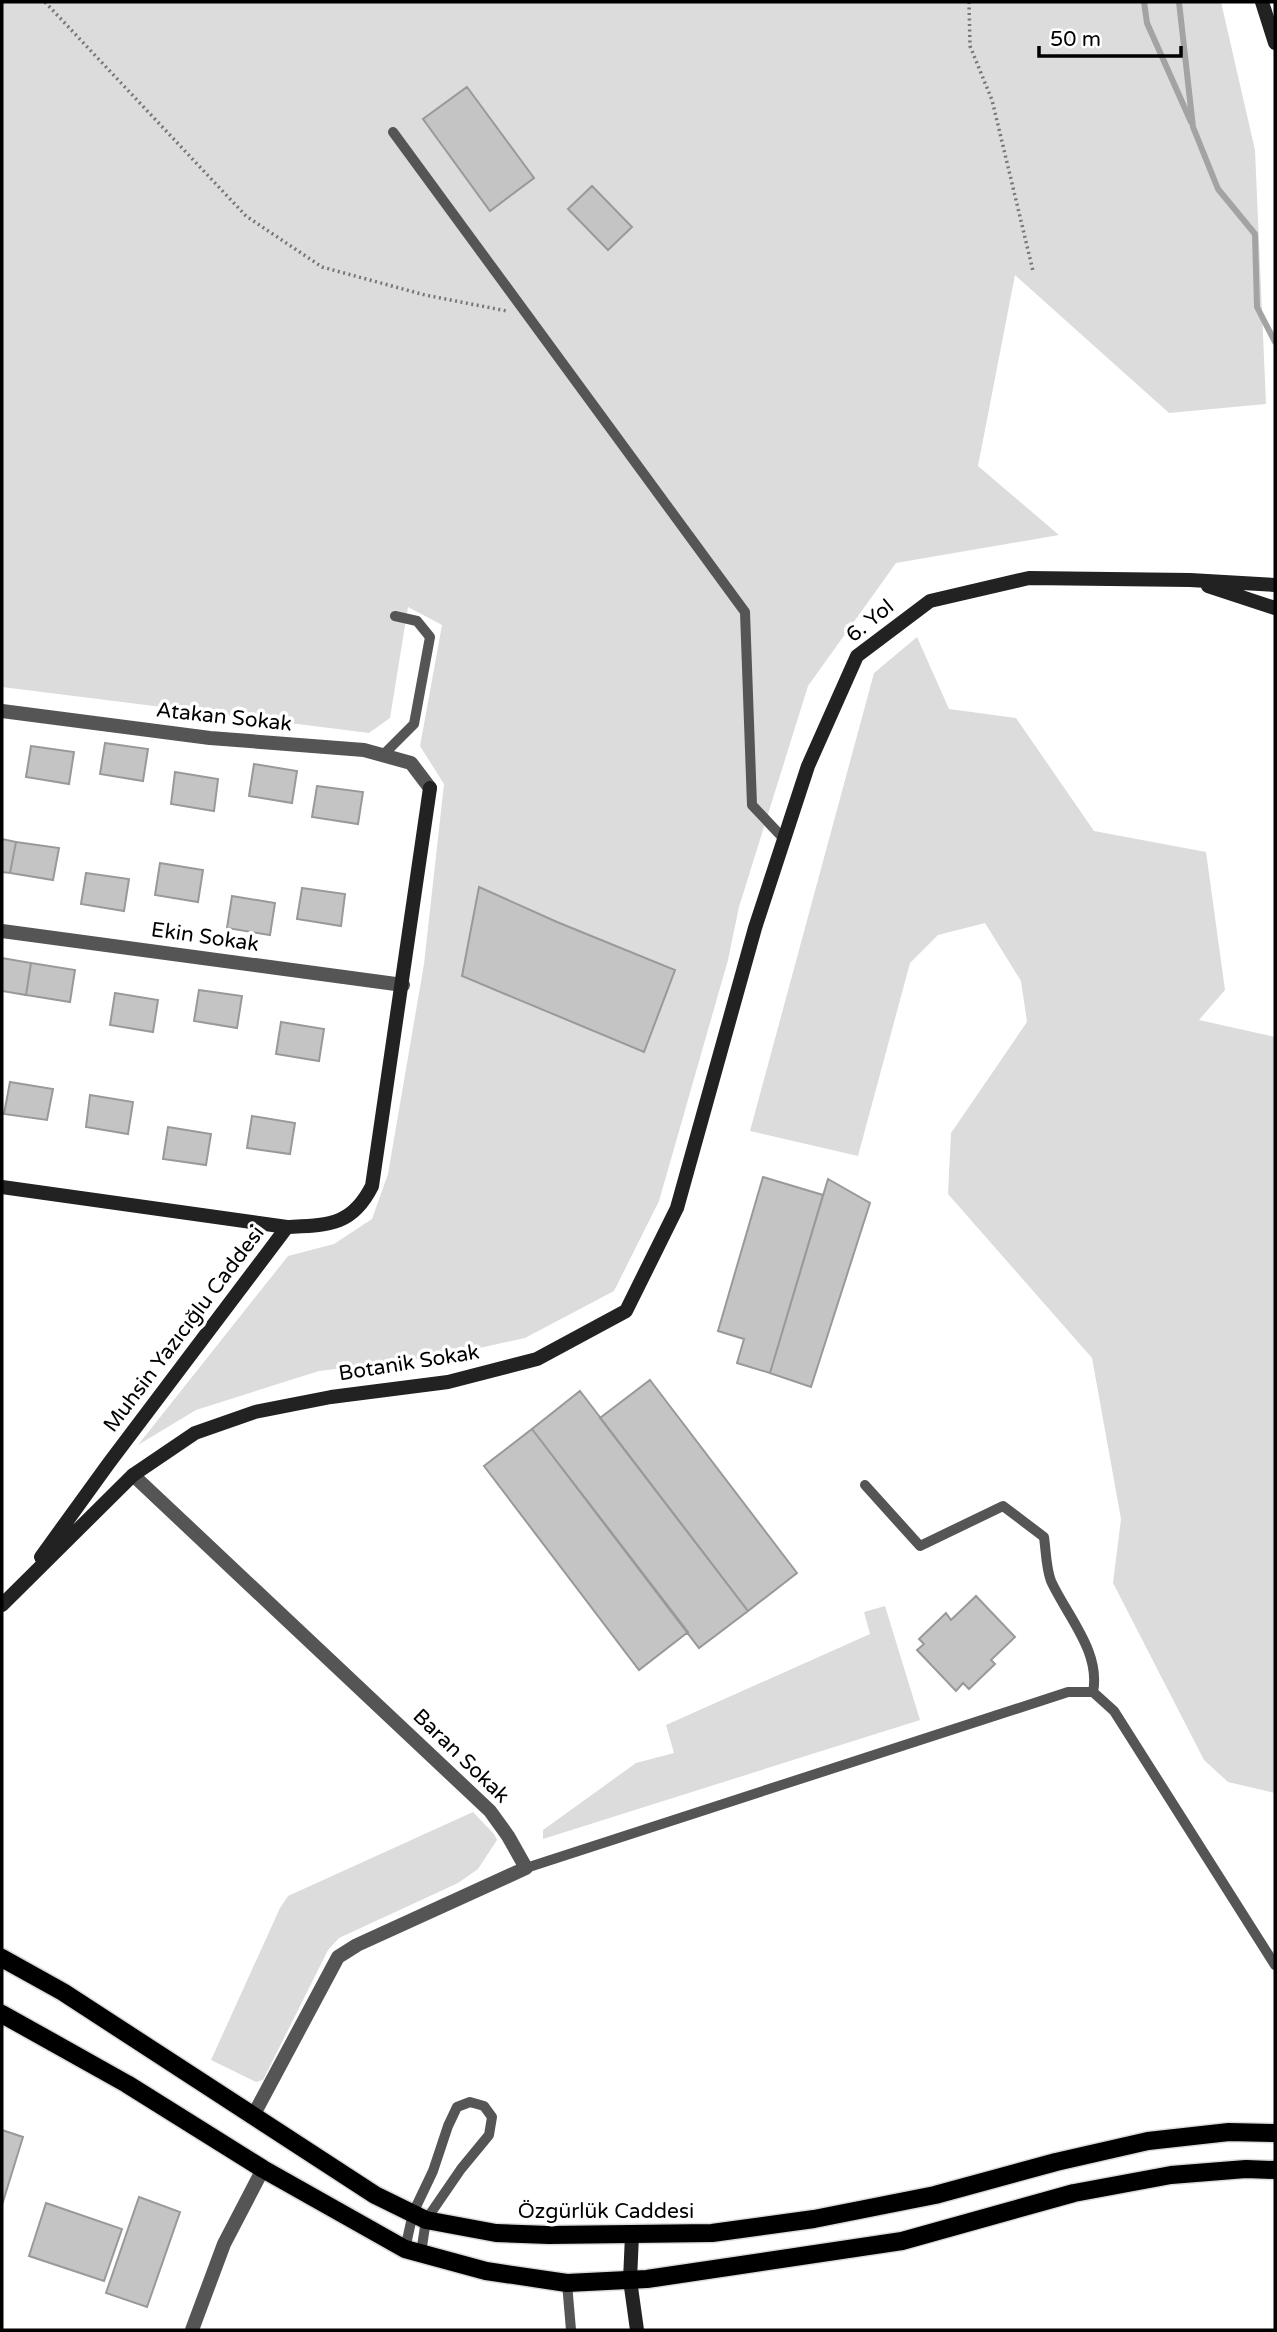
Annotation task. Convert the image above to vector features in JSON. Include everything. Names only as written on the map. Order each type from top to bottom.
[{"type":"main road","points":[[1267,5],[1275,43]]},
{"type":"main road","name":"6. Yol","points":[[755,928],[808,766],[857,656],[930,601],[1029,578],[1190,580]]},
{"type":"main road","points":[[1190,580],[1275,585]]},
{"type":"main road","points":[[1190,580],[1275,608]]},
{"type":"main road","name":"Muhsin Yazıcığlu Caddesi","points":[[2,1615],[108,1464],[287,1227],[317,1226],[346,1218],[364,1202],[372,1186],[430,788]]},
{"type":"main road","name":"Botanik Sokak","points":[[15,1593],[133,1475],[195,1433],[255,1412],[331,1396],[448,1382],[537,1359],[626,1311],[677,1208],[755,928]]},
{"type":"main road","points":[[2,1187],[287,1227]]},
{"type":"main road","name":"Muhsin Yazıcığlu Caddesi","points":[[2,1605],[15,1593]]},
{"type":"main road","name":"Özgürlük Caddesi","points":[[2,1958],[63,1992],[375,2194],[419,2216],[496,2233],[712,2233],[814,2219],[934,2195],[1056,2162],[1148,2141],[1228,2132],[1275,2133]]},
{"type":"main road","points":[[2,2014],[127,2084],[263,2169],[413,2251],[486,2271],[567,2283],[630,2280],[902,2241],[1074,2193],[1171,2175],[1246,2169],[1275,2170]]},
{"type":"main road","points":[[632,2235],[630,2280],[637,2330]]},
{"type":"street","name":"Atakan Sokak","points":[[2,711],[210,738],[365,750],[411,764],[430,788]]},
{"type":"street","name":"Ekin Sokak","points":[[2,931],[403,985]]},
{"type":"street","name":"Baran Sokak","points":[[133,1475],[491,1811],[526,1868]]},
{"type":"street","points":[[253,2116],[338,1957],[357,1945],[526,1868]]},
{"type":"street","points":[[192,2330],[224,2244],[263,2169]]},
{"type":"lane","points":[[393,132],[745,612],[752,805],[784,839]]},
{"type":"lane","points":[[383,755],[414,724],[429,637],[417,621],[395,616]]},
{"type":"lane","points":[[864,1485],[920,1546],[1003,1506],[1044,1537],[1050,1578],[1090,1654],[1096,1679],[1093,1692]]},
{"type":"lane","points":[[526,1868],[1068,1692],[1093,1692],[1114,1711],[1275,1965]]},
{"type":"lane","points":[[413,2251],[419,2216],[447,2126],[457,2108],[470,2102],[484,2106],[492,2117],[489,2135],[419,2216],[413,2251]]},
{"type":"lane","points":[[567,2283],[571,2330]]},
{"type":"path","points":[[45,2],[246,216],[322,267],[425,295],[527,315]]},
{"type":"path","points":[[969,2],[970,46],[992,100],[1033,271]]},
{"type":"shaded area","points":[[2,2],[1221,2],[1255,150],[1266,404],[1169,413],[1015,275],[978,466],[1059,535],[896,563],[808,686],[739,907],[728,960],[659,1201],[614,1291],[525,1338],[443,1356],[319,1371],[196,1410],[138,1445],[288,1256],[334,1244],[372,1219],[388,1174],[424,964],[444,784],[420,746],[442,625],[408,607],[390,718],[369,733],[2,687]]},
{"type":"shaded area","points":[[917,637],[949,709],[1016,718],[1094,831],[1206,852],[1225,990],[1199,1020],[1275,1037],[1275,1793],[1228,1782],[1204,1760],[1113,1583],[1121,1519],[1092,1358],[948,1194],[951,1133],[1027,1022],[1021,981],[985,923],[938,935],[910,963],[858,1156],[750,1131],[874,673]]},
{"type":"shaded area","points":[[885,1606],[920,1720],[543,1839],[543,1830],[636,1763],[674,1753],[666,1725],[870,1634],[864,1612]]},
{"type":"shaded area","points":[[473,1812],[497,1840],[478,1869],[458,1883],[339,1938],[328,1950],[263,2080],[256,2082],[211,2060],[280,1908],[288,1896]]},
{"type":"building","points":[[467,87],[534,178],[490,211],[423,119]]},
{"type":"building","points":[[592,186],[632,227],[608,250],[568,209]]},
{"type":"building","points":[[105,743],[148,749],[143,781],[100,774]]},
{"type":"building","points":[[31,746],[74,752],[69,784],[26,777]]},
{"type":"building","points":[[254,764],[297,771],[292,803],[249,796]]},
{"type":"building","points":[[175,772],[218,779],[214,811],[171,804]]},
{"type":"building","points":[[317,786],[363,792],[358,824],[312,817]]},
{"type":"building","points":[[2,839],[16,842],[10,873],[2,872]]},
{"type":"building","points":[[16,842],[59,848],[53,880],[10,873]]},
{"type":"building","points":[[160,863],[203,870],[198,902],[155,895]]},
{"type":"building","points":[[86,873],[129,879],[124,911],[81,904]]},
{"type":"building","points":[[479,887],[675,970],[644,1052],[462,976]]},
{"type":"building","points":[[302,888],[345,894],[341,926],[297,919]]},
{"type":"building","points":[[232,896],[275,903],[270,935],[227,928]]},
{"type":"building","points":[[2,958],[31,963],[26,995],[2,991]]},
{"type":"building","points":[[31,963],[75,970],[70,1002],[26,995]]},
{"type":"building","points":[[199,990],[242,996],[237,1028],[194,1021]]},
{"type":"building","points":[[115,993],[158,1000],[153,1032],[110,1025]]},
{"type":"building","points":[[281,1022],[324,1029],[319,1061],[276,1054]]},
{"type":"building","points":[[10,1082],[53,1089],[47,1120],[4,1114]]},
{"type":"building","points":[[90,1095],[133,1102],[128,1134],[86,1127]]},
{"type":"building","points":[[252,1116],[295,1123],[290,1154],[247,1148]]},
{"type":"building","points":[[168,1127],[211,1134],[206,1165],[163,1159]]},
{"type":"building","points":[[763,1177],[823,1195],[770,1373],[737,1363],[744,1339],[718,1331]]},
{"type":"building","points":[[828,1179],[870,1203],[811,1387],[770,1373]]},
{"type":"building","points":[[650,1380],[797,1573],[748,1611],[600,1418]]},
{"type":"building","points":[[580,1391],[748,1611],[699,1648],[532,1429]]},
{"type":"building","points":[[532,1429],[688,1632],[639,1670],[484,1466]]},
{"type":"building","points":[[976,1596],[1015,1637],[991,1660],[995,1664],[969,1689],[963,1683],[956,1691],[917,1650],[924,1644],[919,1639],[946,1613],[951,1620]]},
{"type":"building","points":[[2,2130],[23,2137],[2,2205]]},
{"type":"building","points":[[139,2197],[180,2212],[147,2307],[106,2293]]},
{"type":"building","points":[[46,2203],[122,2229],[104,2281],[29,2256]]},
{"type":"waterway","points":[[1144,2],[1147,23],[1191,122]]},
{"type":"waterway","points":[[1179,2],[1193,127],[1218,189],[1255,234],[1257,307],[1275,342]]}]
